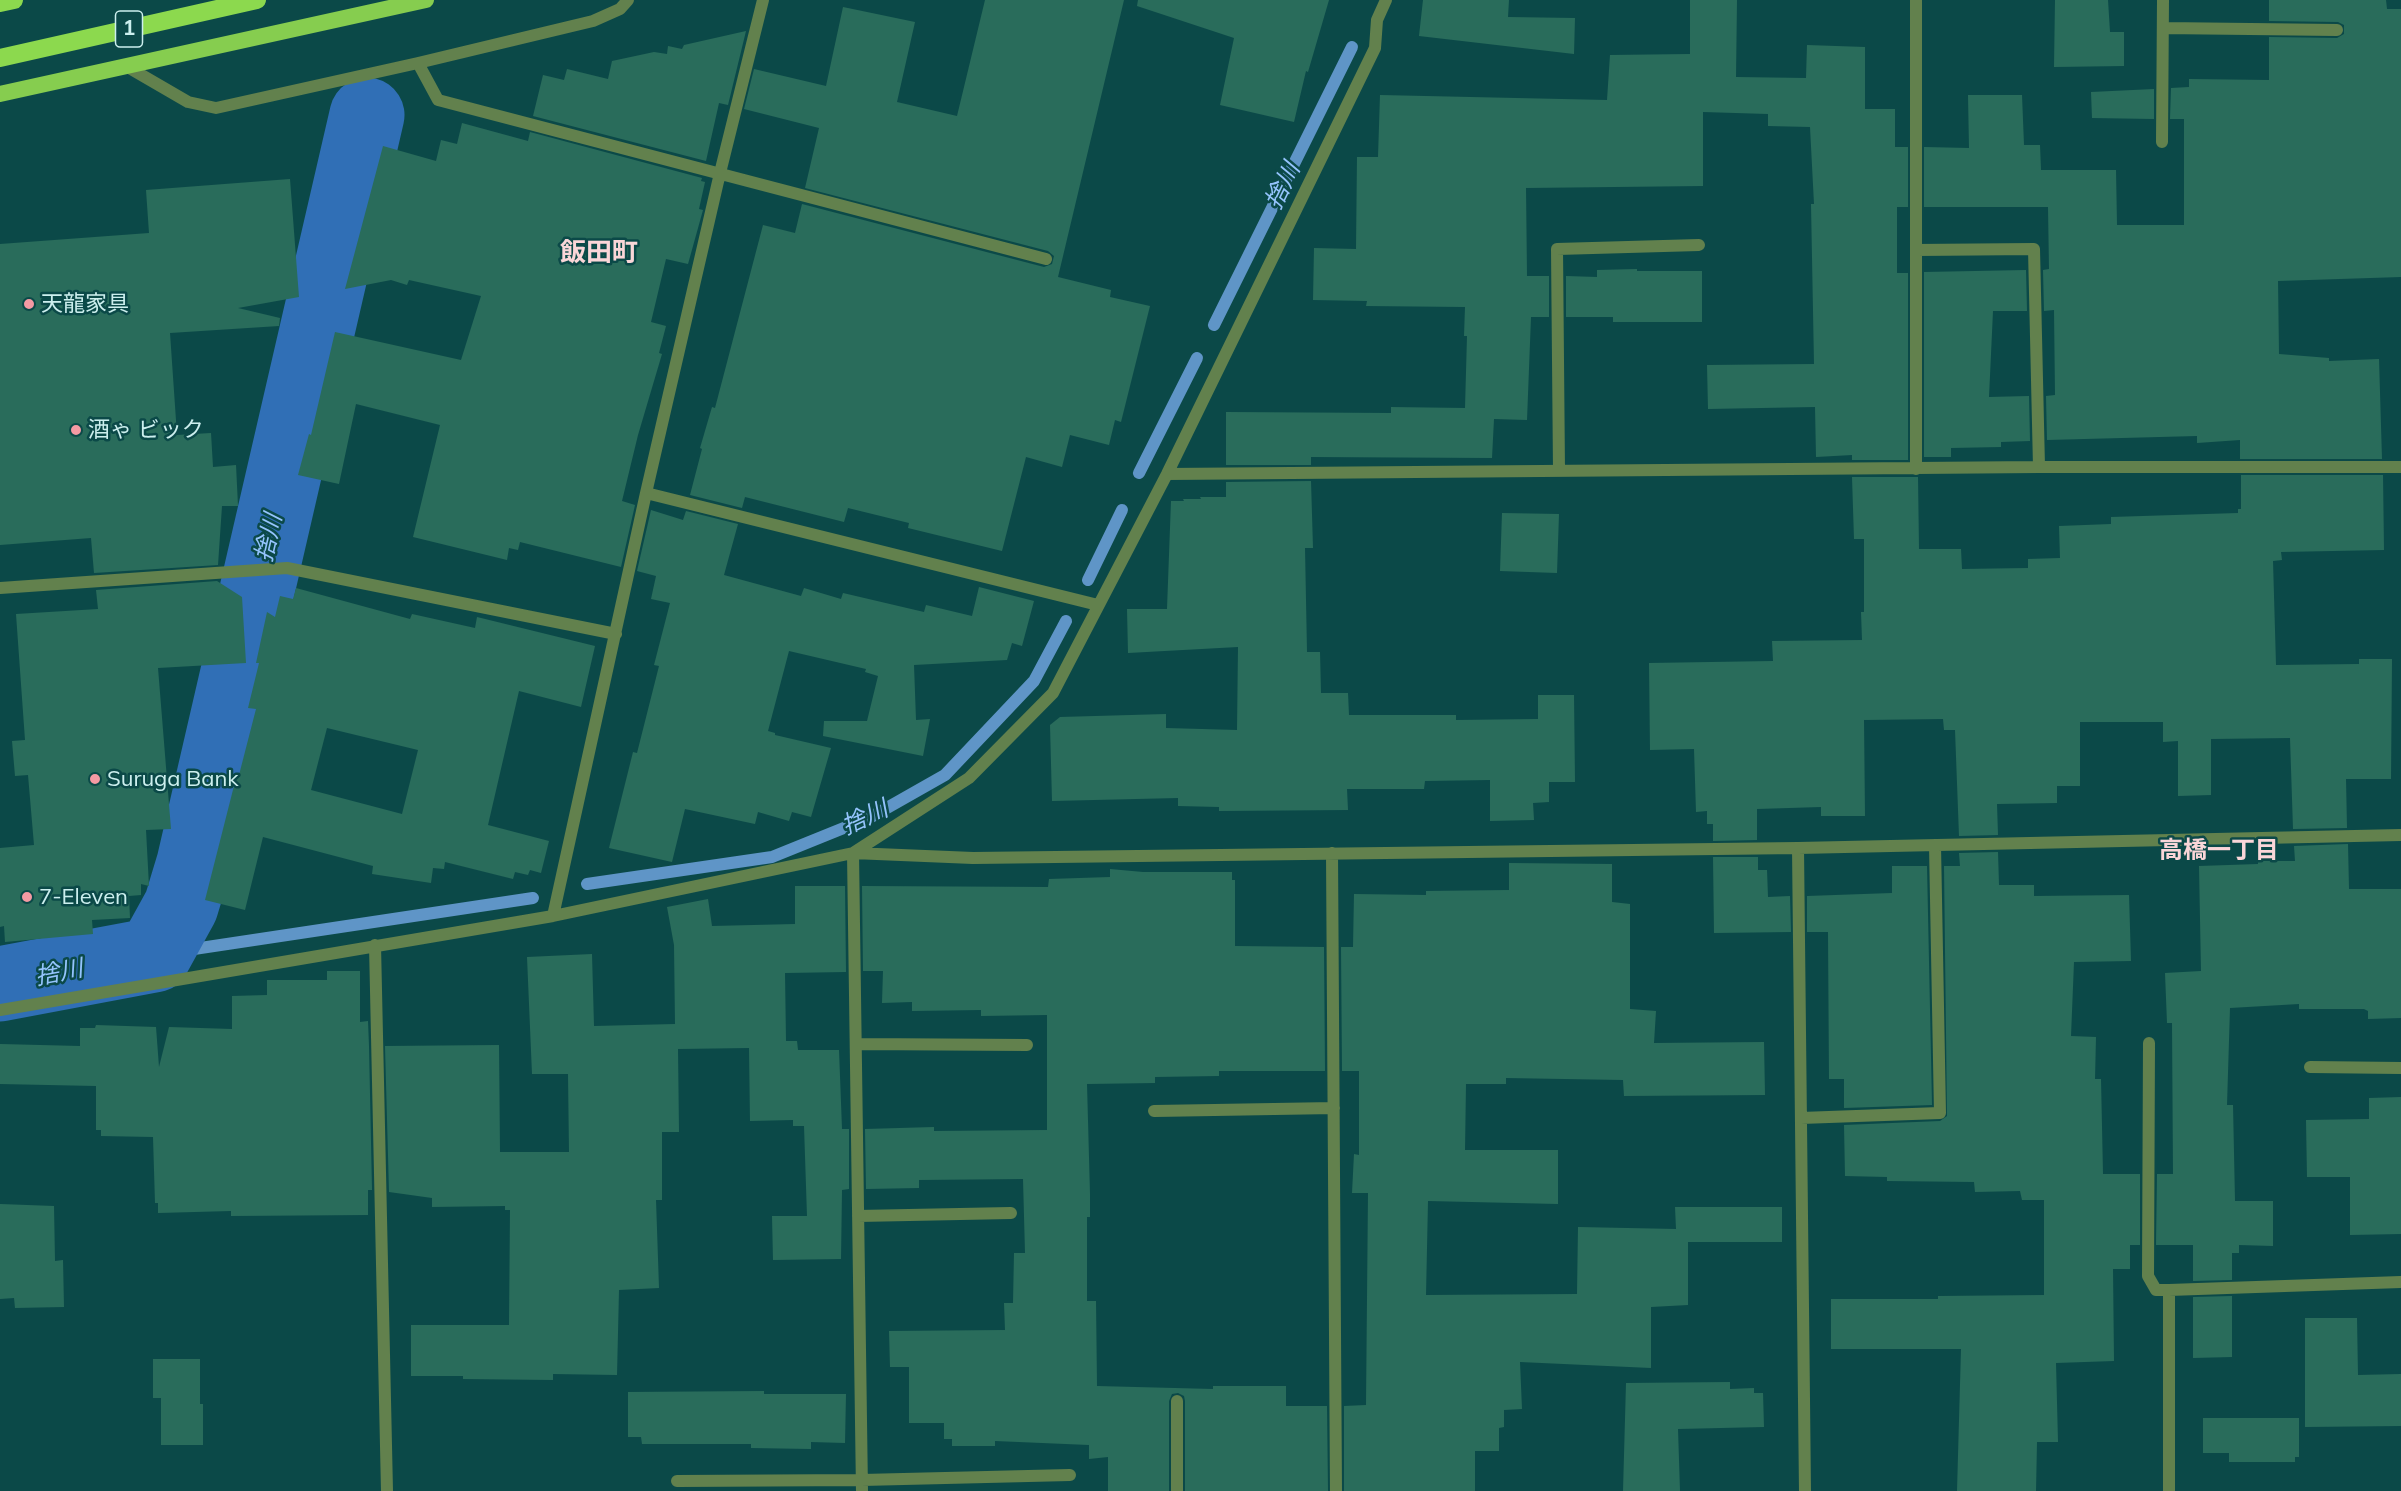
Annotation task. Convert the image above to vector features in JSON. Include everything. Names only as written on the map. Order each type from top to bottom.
[{"type":"highway","points":[[0,3],[14,0]]},
{"type":"highway","name":"1","points":[[0,58],[257,0]]},
{"type":"highway","points":[[0,94],[426,0]]},
{"type":"street","points":[[126,66],[188,102],[216,108],[593,21],[620,9],[627,0]]},
{"type":"street","points":[[553,915],[646,493],[720,173],[763,0]]},
{"type":"street","points":[[853,853],[969,778],[1053,693],[1167,474],[1375,48],[1377,20],[1386,0]]},
{"type":"street","points":[[1916,0],[1916,469]]},
{"type":"street","points":[[2162,142],[2163,0]]},
{"type":"street","points":[[2163,28],[2337,30]]},
{"type":"street","points":[[418,63],[438,100],[1046,259]]},
{"type":"street","points":[[1559,471],[1557,249],[1699,245]]},
{"type":"street","points":[[1916,250],[2034,249],[2039,467]]},
{"type":"street","points":[[1167,474],[2039,467],[2401,468]]},
{"type":"street","points":[[646,493],[1098,604]]},
{"type":"street","points":[[0,588],[287,568],[616,634]]},
{"type":"street","points":[[0,1010],[553,915],[853,853],[973,858],[1798,848],[2401,835]]},
{"type":"street","points":[[1801,1118],[1940,1113],[1935,845]]},
{"type":"street","points":[[1798,848],[1804,1491]]},
{"type":"street","points":[[853,853],[862,1486]]},
{"type":"street","points":[[1332,853],[1336,1491]]},
{"type":"street","points":[[375,945],[387,1491]]},
{"type":"street","points":[[2149,1043],[2148,1276],[2156,1290],[2401,1282]]},
{"type":"street","points":[[856,1044],[1027,1045]]},
{"type":"street","points":[[2310,1067],[2401,1068]]},
{"type":"street","points":[[1154,1111],[1334,1108]]},
{"type":"street","points":[[858,1216],[1011,1213]]},
{"type":"street","points":[[2169,1290],[2169,1491]]},
{"type":"street","points":[[1176,1401],[1177,1491]]},
{"type":"street","points":[[677,1481],[862,1486],[1070,1475]]},
{"type":"building","points":[[985,0],[1124,0],[1058,277],[1111,290],[1110,297],[1150,306],[1121,422],[1115,420],[1109,445],[1070,435],[1062,467],[1026,457],[1002,551],[908,528],[909,523],[848,508],[844,522],[745,497],[742,508],[690,495],[702,449],[700,448],[712,407],[715,408],[763,225],[795,233],[802,204],[1044,267],[1052,264],[1054,256],[1048,251],[805,188],[819,128],[744,109],[754,69],[826,86],[843,7],[915,22],[897,102],[957,116]]},
{"type":"building","points":[[1138,0],[1329,0],[1308,72],[1306,71],[1294,122],[1220,105],[1234,38],[1137,6]]},
{"type":"building","points":[[1423,0],[1509,0],[1508,17],[1575,18],[1574,54],[1419,36]]},
{"type":"building","points":[[1690,0],[1737,0],[1736,77],[1806,78],[1807,45],[1865,47],[1865,109],[1895,109],[1895,147],[1908,147],[1908,207],[1897,207],[1897,273],[1908,273],[1908,460],[1852,460],[1852,455],[1816,457],[1815,407],[1708,409],[1707,365],[1814,364],[1811,204],[1814,204],[1810,127],[1768,126],[1768,114],[1703,112],[1703,186],[1526,188],[1527,276],[1549,276],[1549,317],[1531,317],[1527,420],[1494,419],[1492,458],[1311,457],[1311,465],[1226,465],[1226,412],[1391,413],[1391,407],[1465,408],[1467,336],[1464,336],[1465,307],[1366,306],[1367,301],[1313,300],[1314,248],[1356,249],[1357,157],[1378,157],[1380,95],[1607,100],[1610,55],[1690,54]]},
{"type":"building","points":[[2055,0],[2108,0],[2110,32],[2124,32],[2124,66],[2054,67]]},
{"type":"building","points":[[2269,0],[2386,0],[2387,9],[2401,9],[2401,277],[2278,281],[2279,354],[2329,358],[2329,361],[2379,359],[2382,459],[2240,459],[2240,440],[2197,443],[2197,436],[2047,440],[2046,396],[2055,395],[2054,310],[2044,311],[2043,270],[2049,269],[2048,207],[1924,207],[1924,147],[1969,148],[1968,95],[2022,95],[2024,145],[2040,145],[2041,170],[2116,170],[2117,225],[2184,225],[2184,119],[2170,119],[2171,88],[2189,87],[2189,79],[2269,80],[2269,37],[2337,38],[2344,34],[2344,25],[2338,22],[2269,21]]},
{"type":"building","points":[[746,31],[728,105],[719,103],[706,161],[533,116],[543,75],[564,80],[567,69],[608,79],[612,61],[654,52],[667,54],[668,46],[682,49],[684,45]]},
{"type":"building","points":[[2154,89],[2154,119],[2092,118],[2091,92]]},
{"type":"building","points":[[462,123],[528,141],[530,132],[702,178],[701,181],[705,182],[699,209],[703,210],[688,264],[666,259],[651,322],[666,326],[659,353],[662,354],[638,435],[622,501],[635,505],[621,567],[520,542],[518,550],[509,548],[507,560],[413,537],[440,425],[356,404],[339,484],[298,475],[309,434],[311,435],[335,332],[461,360],[481,296],[409,280],[407,285],[391,280],[345,289],[383,146],[436,161],[441,140],[457,144]]},
{"type":"building","points":[[290,179],[299,297],[238,308],[280,318],[279,326],[170,333],[177,435],[211,433],[213,467],[236,465],[238,506],[222,506],[218,565],[94,573],[91,538],[0,545],[0,244],[149,233],[146,190]]},
{"type":"building","points":[[1637,269],[1637,271],[1702,271],[1702,322],[1613,322],[1613,317],[1566,317],[1566,276],[1597,277],[1597,270]]},
{"type":"building","points":[[2026,270],[2027,311],[1993,311],[1989,397],[2029,396],[2030,441],[2001,442],[2001,447],[1951,448],[1951,457],[1924,457],[1924,272]]},
{"type":"building","points":[[2241,475],[2383,475],[2384,550],[2281,552],[2282,560],[2273,561],[2276,665],[2359,664],[2359,659],[2392,659],[2391,779],[2346,779],[2347,828],[2293,829],[2290,738],[2211,739],[2211,795],[2178,796],[2178,741],[2163,742],[2163,722],[2080,722],[2080,786],[2057,786],[2057,803],[1997,804],[1998,835],[1959,836],[1955,730],[1944,730],[1943,719],[1864,720],[1865,816],[1821,816],[1821,807],[1757,809],[1757,840],[1713,841],[1713,824],[1707,824],[1707,811],[1696,812],[1694,749],[1650,750],[1649,663],[1773,661],[1772,641],[1862,640],[1864,539],[1854,539],[1852,477],[1918,477],[1919,549],[1961,549],[1962,569],[2028,568],[2028,559],[2060,558],[2059,526],[2111,524],[2111,517],[2238,513],[2238,509],[2241,509]]},
{"type":"building","points":[[1311,481],[1313,548],[1305,548],[1307,652],[1320,652],[1321,693],[1348,693],[1349,715],[1456,715],[1456,720],[1538,719],[1538,695],[1574,695],[1575,782],[1549,782],[1549,802],[1533,803],[1534,820],[1490,821],[1490,780],[1425,781],[1424,789],[1347,789],[1348,810],[1219,811],[1219,807],[1178,806],[1178,798],[1052,801],[1050,725],[1060,717],[1166,714],[1166,728],[1237,730],[1238,647],[1128,653],[1127,609],[1167,609],[1171,501],[1201,499],[1200,497],[1226,497],[1226,482]]},
{"type":"building","points":[[651,510],[683,520],[686,511],[738,524],[724,575],[801,596],[804,588],[841,599],[843,593],[924,612],[926,605],[972,616],[979,587],[1034,601],[1022,646],[1012,643],[1007,660],[914,665],[916,720],[930,719],[923,756],[823,736],[824,721],[867,721],[878,676],[865,672],[866,669],[789,651],[768,731],[775,735],[831,748],[811,817],[792,812],[789,821],[758,812],[755,824],[685,809],[672,862],[609,848],[633,752],[637,753],[659,666],[654,665],[670,603],[651,599],[656,576],[637,571]]},
{"type":"building","points":[[1502,513],[1559,514],[1557,573],[1500,571]]},
{"type":"building","points":[[217,581],[242,597],[246,663],[158,668],[171,829],[146,830],[149,886],[141,884],[141,895],[129,896],[130,918],[92,920],[93,934],[5,942],[4,926],[0,927],[0,848],[34,845],[28,775],[15,776],[12,741],[25,740],[16,614],[98,609],[96,590]]},
{"type":"building","points":[[296,588],[410,619],[412,614],[475,628],[477,617],[595,646],[581,707],[519,691],[488,825],[549,841],[541,873],[530,870],[528,875],[515,872],[513,879],[445,862],[444,869],[433,868],[431,883],[372,874],[373,866],[263,837],[245,910],[205,900],[256,709],[248,708],[259,663],[256,663],[267,612],[275,617],[280,596],[293,599]],"holes":[[[327,728],[418,750],[402,814],[311,790]]]},
{"type":"building","points":[[2348,844],[2349,889],[2401,889],[2401,1018],[2368,1019],[2368,1011],[2364,1009],[2299,1009],[2299,1004],[2230,1008],[2227,1105],[2233,1105],[2235,1201],[2273,1201],[2273,1246],[2239,1245],[2239,1253],[2232,1253],[2232,1280],[2193,1281],[2193,1245],[2156,1245],[2157,1174],[2173,1174],[2172,1023],[2167,1023],[2165,973],[2201,971],[2199,866],[2258,864],[2258,861],[2295,861],[2294,846]]},
{"type":"building","points":[[1998,852],[1999,885],[2034,885],[2034,896],[2129,895],[2131,961],[2074,962],[2071,1036],[2096,1037],[2095,1079],[2101,1079],[2103,1174],[2140,1174],[2140,1245],[2130,1245],[2130,1269],[2113,1269],[2114,1361],[2056,1363],[2058,1442],[2037,1442],[2036,1491],[1957,1491],[1961,1349],[1831,1349],[1831,1299],[1938,1299],[1938,1296],[2044,1295],[2044,1200],[2022,1200],[2020,1191],[1975,1192],[1974,1182],[1887,1181],[1887,1177],[1845,1176],[1844,1125],[1940,1121],[1947,1116],[1944,866],[1960,866],[1959,853]]},
{"type":"building","points":[[1713,857],[1758,857],[1758,870],[1767,870],[1768,897],[1790,896],[1791,932],[1714,933]]},
{"type":"building","points":[[1509,863],[1612,864],[1612,902],[1630,904],[1630,1009],[1656,1011],[1654,1043],[1764,1042],[1765,1095],[1624,1096],[1623,1080],[1506,1078],[1506,1084],[1466,1084],[1465,1150],[1558,1150],[1558,1204],[1428,1201],[1426,1295],[1577,1294],[1578,1227],[1676,1229],[1675,1207],[1782,1207],[1782,1242],[1688,1242],[1688,1305],[1651,1307],[1651,1368],[1520,1362],[1522,1409],[1504,1410],[1504,1427],[1499,1428],[1499,1451],[1475,1451],[1475,1491],[1344,1491],[1344,1406],[1366,1405],[1368,1193],[1352,1193],[1354,1154],[1359,1155],[1359,1071],[1342,1071],[1341,947],[1353,947],[1354,894],[1426,895],[1426,891],[1509,890]]},
{"type":"building","points":[[1892,866],[1927,866],[1932,1105],[1844,1108],[1844,1079],[1829,1079],[1828,932],[1807,932],[1807,896],[1892,893]]},
{"type":"building","points":[[1110,869],[1143,872],[1232,872],[1232,880],[1235,880],[1235,946],[1324,947],[1325,1071],[1219,1071],[1219,1076],[1155,1077],[1155,1083],[1087,1084],[1090,1217],[1087,1217],[1087,1301],[1096,1301],[1097,1386],[1213,1389],[1213,1386],[1286,1386],[1286,1406],[1327,1406],[1328,1491],[1185,1491],[1185,1401],[1184,1396],[1178,1393],[1172,1394],[1169,1401],[1169,1491],[1108,1491],[1108,1457],[1089,1459],[1089,1445],[995,1441],[995,1446],[952,1446],[952,1439],[944,1439],[944,1423],[909,1423],[909,1367],[890,1367],[889,1331],[1005,1330],[1004,1303],[1013,1303],[1014,1253],[1025,1253],[1023,1179],[919,1180],[919,1188],[866,1189],[865,1129],[934,1127],[934,1131],[1047,1130],[1047,1015],[981,1016],[981,1010],[912,1011],[912,1002],[882,1003],[883,971],[863,971],[862,886],[1048,887],[1049,879],[1110,877]]},
{"type":"building","points":[[795,886],[845,886],[846,972],[785,973],[786,1041],[797,1041],[798,1050],[839,1050],[842,1129],[849,1129],[849,1189],[842,1190],[841,1259],[773,1260],[772,1216],[807,1216],[804,1126],[793,1126],[793,1120],[750,1121],[749,1048],[678,1049],[679,1132],[662,1132],[662,1200],[656,1200],[659,1288],[619,1290],[617,1375],[553,1374],[553,1380],[411,1376],[411,1325],[509,1325],[510,1210],[505,1210],[505,1206],[432,1207],[432,1198],[389,1192],[385,1046],[499,1045],[500,1152],[569,1152],[568,1074],[532,1074],[527,957],[592,954],[594,1026],[675,1024],[674,945],[667,907],[708,899],[712,926],[795,924]]},
{"type":"building","points":[[327,971],[360,971],[360,1022],[368,1021],[369,1046],[372,1190],[368,1190],[368,1215],[231,1216],[231,1211],[158,1213],[158,1203],[155,1203],[153,1137],[101,1136],[101,1130],[96,1130],[96,1086],[0,1084],[0,1044],[80,1046],[80,1028],[95,1028],[96,1025],[156,1027],[159,1067],[169,1027],[232,1029],[232,996],[267,995],[267,980],[327,980]]},
{"type":"building","points":[[2401,1097],[2401,1234],[2350,1235],[2350,1177],[2307,1177],[2306,1120],[2369,1119],[2369,1098]]},
{"type":"building","points":[[0,1204],[54,1206],[55,1261],[63,1260],[64,1307],[15,1308],[14,1298],[0,1299]]},
{"type":"building","points":[[2232,1296],[2232,1357],[2193,1358],[2193,1297]]},
{"type":"building","points":[[2305,1318],[2357,1318],[2358,1375],[2401,1374],[2401,1426],[2305,1427]]},
{"type":"building","points":[[153,1359],[200,1359],[203,1445],[161,1445],[161,1398],[153,1398]]},
{"type":"building","points":[[1730,1382],[1730,1389],[1754,1388],[1754,1393],[1763,1393],[1764,1427],[1678,1429],[1680,1491],[1623,1491],[1626,1383]]},
{"type":"building","points":[[764,1391],[764,1394],[846,1394],[845,1443],[811,1442],[811,1449],[751,1448],[751,1444],[642,1444],[641,1437],[628,1437],[628,1392]]},
{"type":"building","points":[[2203,1418],[2299,1418],[2299,1457],[2295,1457],[2295,1462],[2229,1462],[2229,1453],[2203,1453]]},
{"type":"waterway","name":"捨川","points":[[1214,325],[1352,47]]},
{"type":"waterway","name":"捨川","points":[[0,984],[154,955],[181,906],[194,863],[367,115]]},
{"type":"waterway","name":"捨川","points":[[1139,473],[1197,358]]},
{"type":"waterway","name":"捨川","points":[[1088,580],[1122,510]]},
{"type":"waterway","name":"捨川","points":[[587,884],[772,857],[871,817],[945,775],[1034,681],[1066,621]]},
{"type":"waterway","name":"捨川","points":[[154,955],[533,898]]},
{"type":"place","name":"天龍家具","points":[[29,304]]},
{"type":"place","name":"酒ゃ ビック","points":[[76,430]]},
{"type":"place","name":"Suruga Bank","points":[[95,779]]},
{"type":"place","name":"7-Eleven","points":[[27,897]]},
{"type":"district","name":"飯田町","points":[[599,253]]},
{"type":"district","name":"高橋一丁目","points":[[2219,851]]}]
